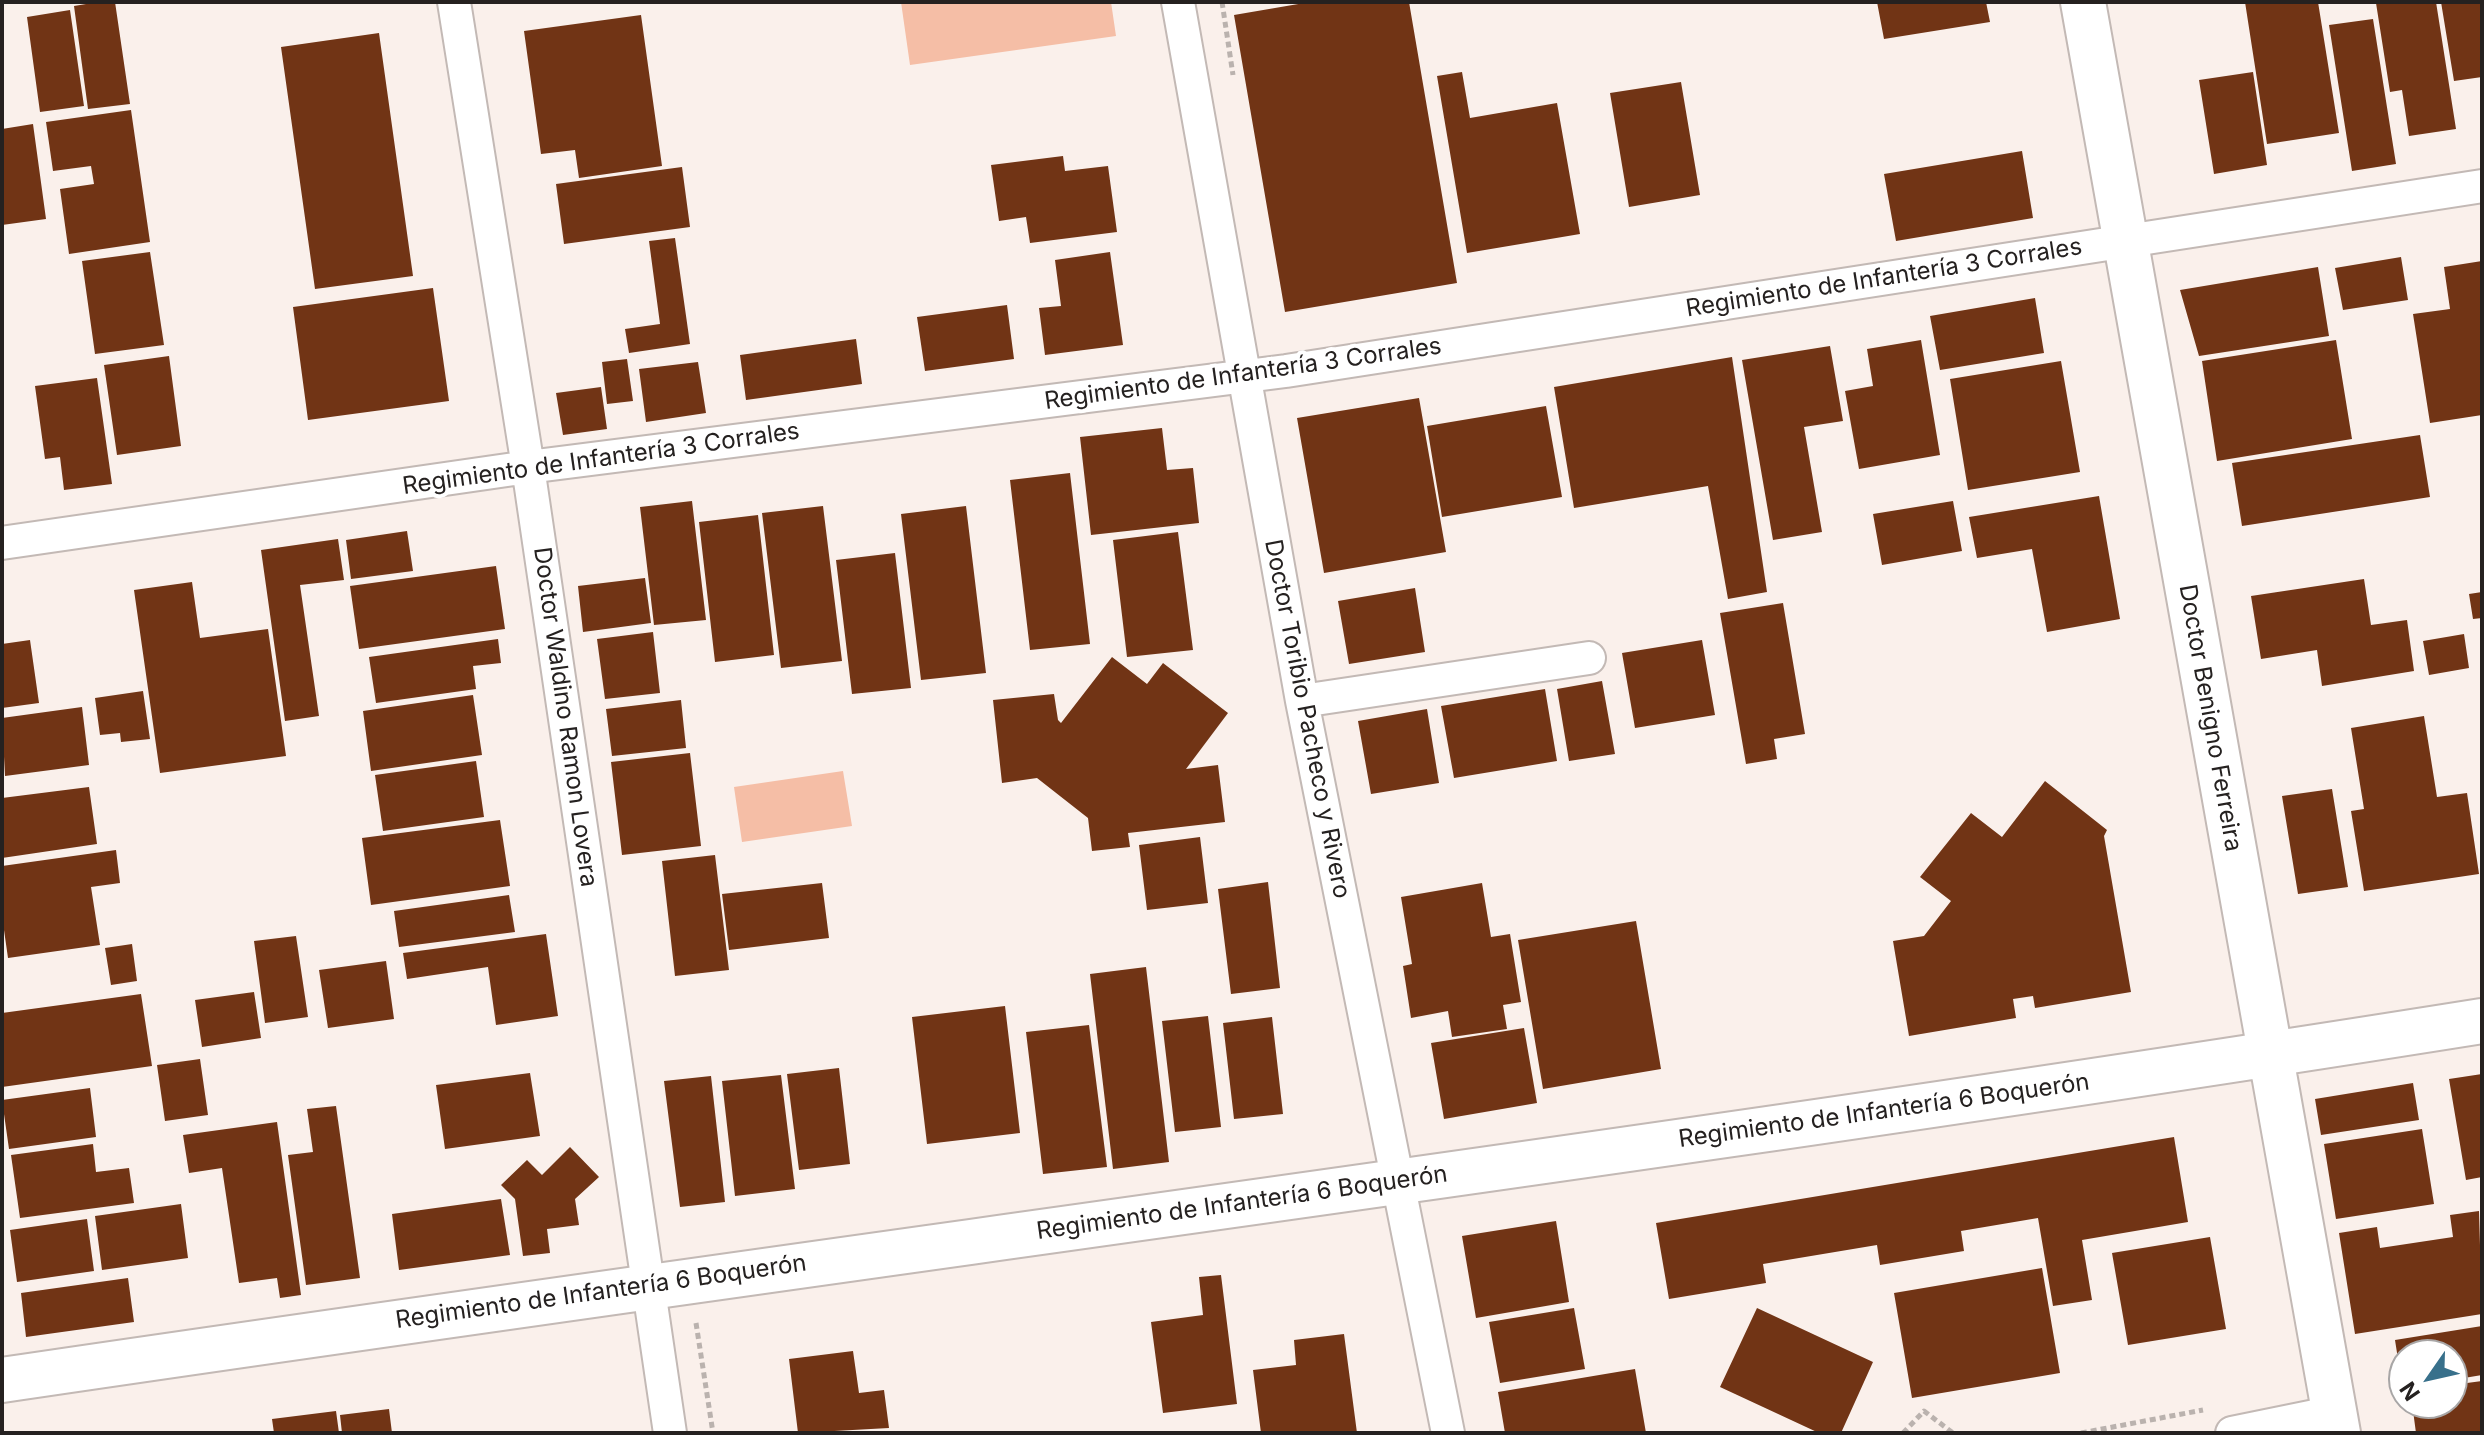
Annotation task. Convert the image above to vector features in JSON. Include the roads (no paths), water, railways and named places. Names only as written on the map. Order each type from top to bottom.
[{"type":"street","name":"Doctor Waldino Ramon Lovera","points":[[454,2],[528,467],[670,1433]]},
{"type":"street","name":"Doctor Toribio Pacheco y Rivero","points":[[1178,2],[1302,701],[1448,1433]]},
{"type":"street","name":"Doctor Benigno Ferreira","points":[[2083,2],[2337,1423]]},
{"type":"street","name":"Regimiento de Infantería 3 Corrales","points":[[2,543],[528,467],[1243,377],[2482,186]]},
{"type":"street","points":[[1302,701],[1589,658]]},
{"type":"street","name":"Regimiento de Infantería 6 Boquerón","points":[[2,1380],[650,1284],[1397,1182],[2270,1055],[2482,1021]]},
{"type":"street","points":[[2224,1420],[2337,1423]]}]
